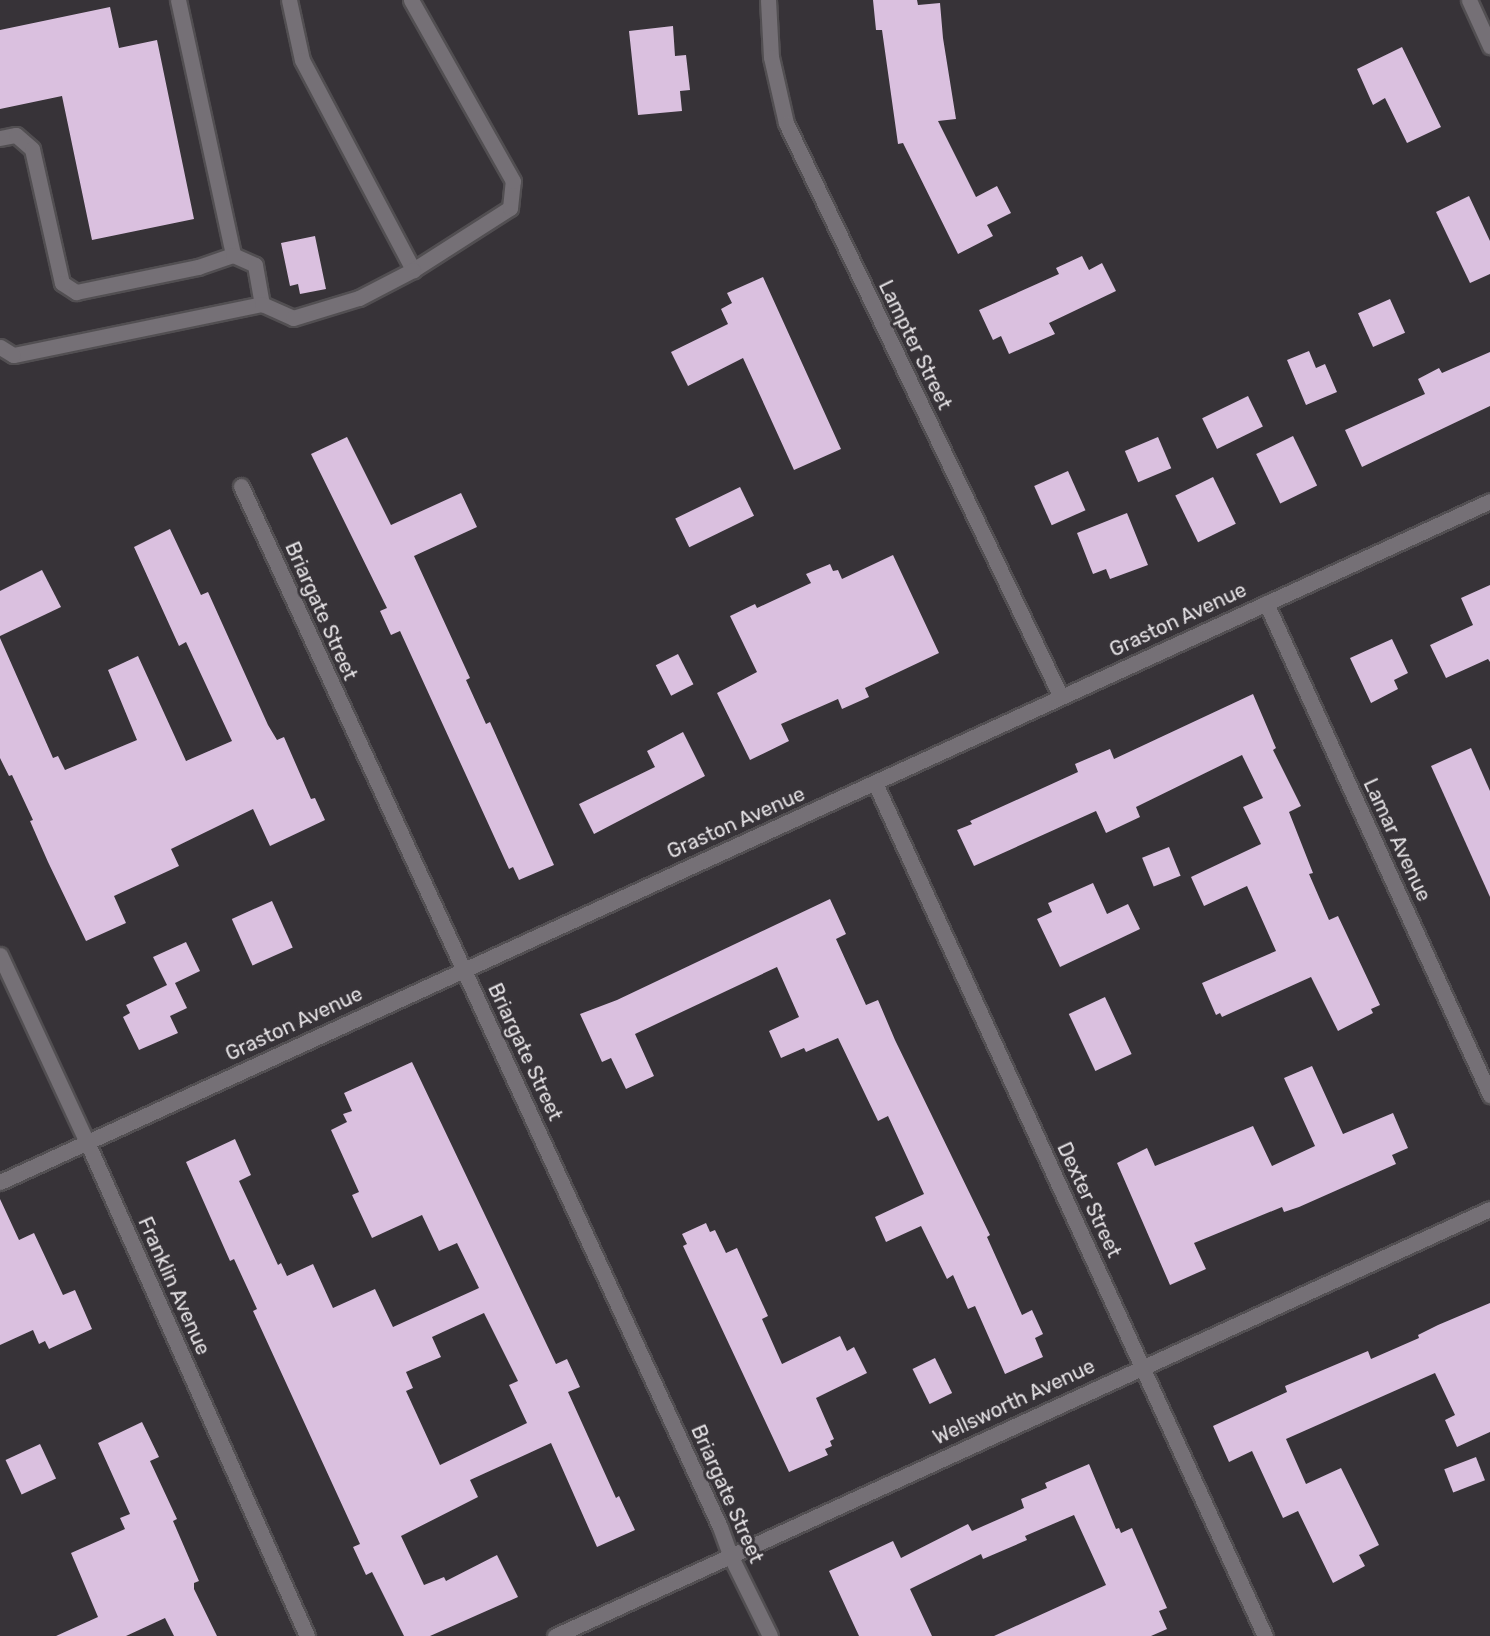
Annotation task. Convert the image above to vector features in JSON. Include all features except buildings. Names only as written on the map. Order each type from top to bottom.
[{"type":"street","points":[[178,0],[233,255]]},
{"type":"street","points":[[289,0],[302,60],[412,270]]},
{"type":"street","points":[[0,347],[13,355],[262,304],[293,318],[359,298],[412,270],[510,208],[513,182],[411,0]]},
{"type":"street","name":"Lampter Street","points":[[768,0],[771,57],[786,123],[1061,697]]},
{"type":"street","points":[[1469,0],[1490,46]]},
{"type":"street","points":[[0,138],[16,135],[32,149],[62,283],[76,292],[198,267],[233,255],[255,265],[262,304]]},
{"type":"street","name":"Briargate Street","points":[[241,486],[450,945],[464,970],[715,1516],[730,1555],[770,1636]]},
{"type":"street","name":"Graston Avenue","points":[[0,1182],[1490,501]]},
{"type":"street","name":"Lamar Avenue","points":[[1266,603],[1490,1095]]},
{"type":"street","name":"Dexter Street","points":[[875,783],[1265,1636]]},
{"type":"street","name":"Franklin Avenue","points":[[0,955],[87,1142],[307,1636]]},
{"type":"street","name":"Wellsworth Avenue","points":[[555,1636],[1490,1209]]}]
